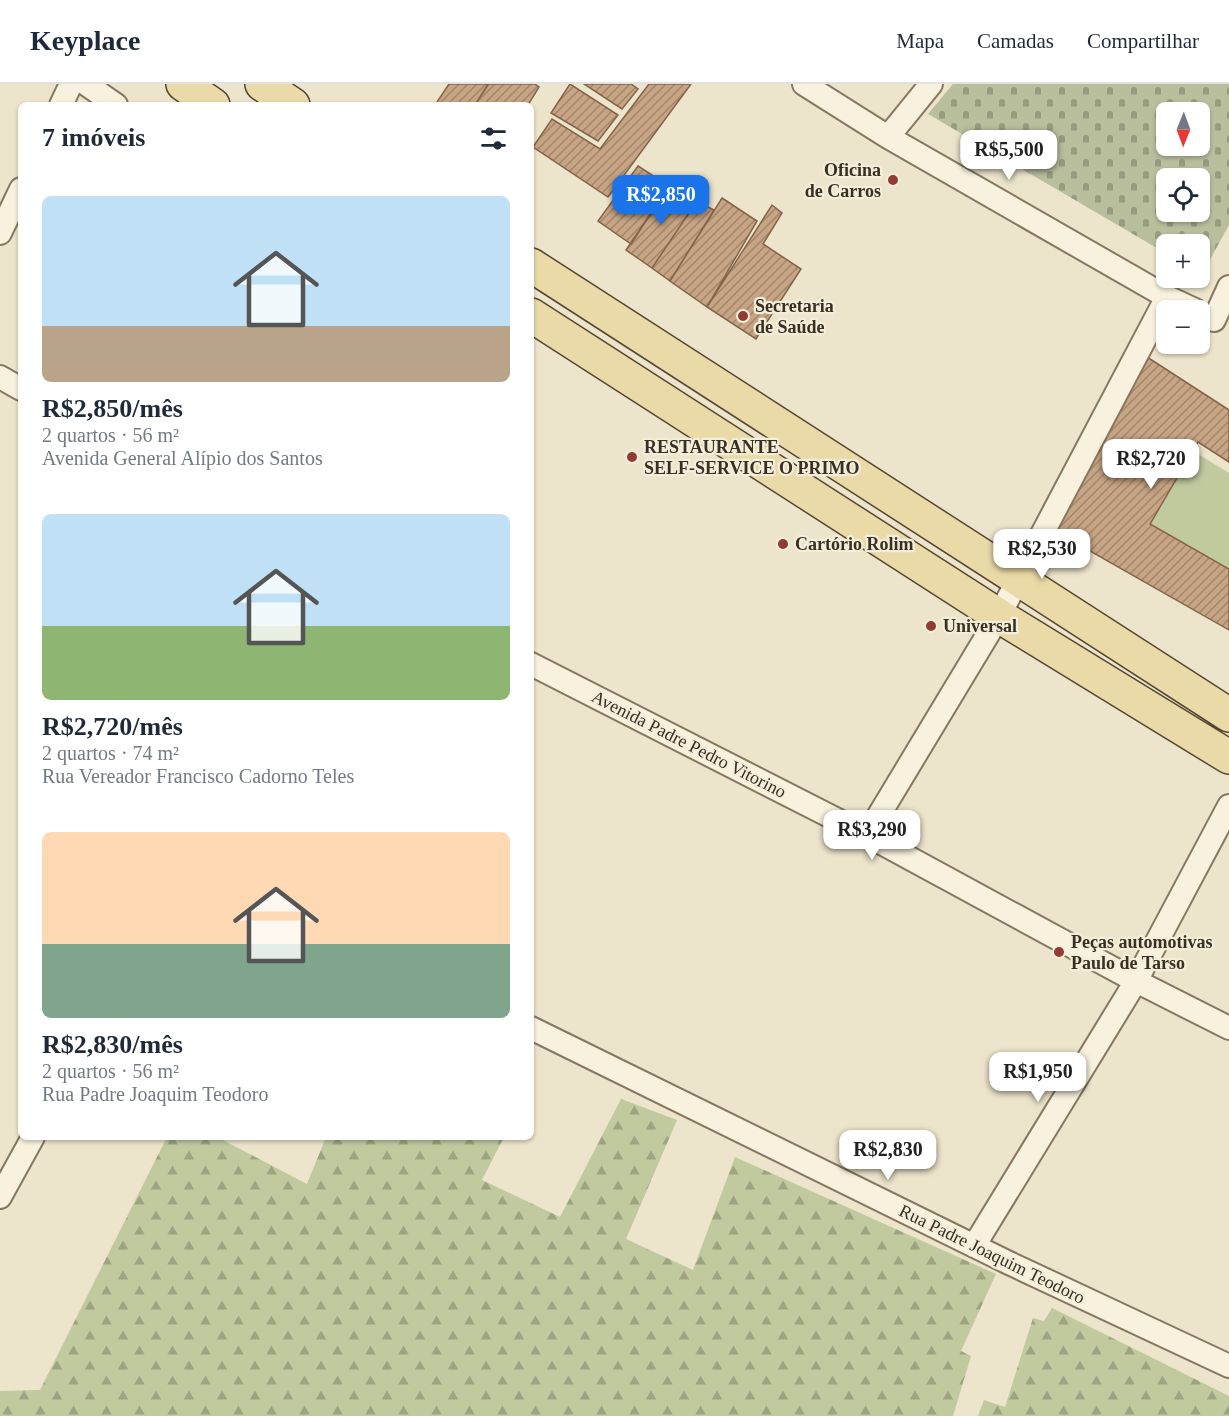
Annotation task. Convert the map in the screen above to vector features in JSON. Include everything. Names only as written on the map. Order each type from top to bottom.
[{"type":"main road","points":[[183,84],[209,102]]},
{"type":"main road","points":[[262,84],[289,102]]},
{"type":"main road","points":[[534,267],[1229,715]]},
{"type":"main road","points":[[534,317],[999,616],[1229,757]]},
{"type":"street","points":[[62,102],[71,84]]},
{"type":"street","points":[[86,84],[112,102]]},
{"type":"street","points":[[804,84],[888,136],[1173,300]]},
{"type":"street","points":[[888,136],[931,84]]},
{"type":"street","points":[[0,233],[18,195]]},
{"type":"street","points":[[1210,318],[1229,287]]},
{"type":"street","points":[[867,835],[1019,581],[1167,297]]},
{"type":"street","points":[[0,377],[18,387]]},
{"type":"street","name":"Avenida Padre Pedro Vitorino","points":[[534,666],[867,835],[1136,981],[1229,1028]]},
{"type":"street","points":[[974,1246],[1136,981],[1229,806]]},
{"type":"street","name":"Rua Padre Joaquim Teodoro","points":[[534,1029],[974,1246],[1229,1366]]},
{"type":"street","points":[[0,1197],[31,1140]]},
{"type":"green space","points":[[953,84],[1229,84],[1229,225],[1210,259],[1210,234],[1156,234],[1156,248],[928,114]]},
{"type":"green space","points":[[1193,451],[1229,473],[1229,569],[1150,524]]},
{"type":"green space","points":[[621,1099],[677,1120],[626,1239],[693,1270],[735,1157],[996,1274],[961,1351],[971,1356],[953,1416],[0,1416],[0,1391],[40,1390],[165,1140],[223,1140],[307,1184],[325,1140],[502,1140],[482,1180],[560,1217]]},
{"type":"green space","points":[[1052,1308],[1229,1396],[1229,1416],[978,1416],[984,1400],[1005,1407],[1033,1318],[1044,1321]]},
{"type":"building","points":[[449,84],[488,85],[477,102],[437,102]]},
{"type":"building","points":[[488,84],[535,84],[539,87],[530,102],[477,102]]},
{"type":"building","points":[[570,84],[618,115],[598,141],[551,113]]},
{"type":"building","points":[[584,84],[631,84],[638,89],[622,109]]},
{"type":"building","points":[[649,84],[691,84],[608,197],[534,146],[552,119],[600,149]]},
{"type":"building","points":[[638,166],[669,186],[631,244],[598,221]]},
{"type":"building","points":[[669,186],[697,201],[652,268],[626,250]]},
{"type":"building","points":[[722,198],[757,221],[707,307],[670,281]]},
{"type":"building","points":[[697,201],[714,210],[670,281],[652,268]]},
{"type":"building","points":[[772,205],[782,213],[763,244],[801,269],[756,339],[707,307]]},
{"type":"building","points":[[1147,357],[1229,410],[1229,462],[1198,442],[1150,524],[1229,569],[1229,630],[1053,530]]},
{"type":"place","name":"Oficina de Carros","points":[[893,180]]},
{"type":"place","name":"Secretaria de Saúde","points":[[743,316]]},
{"type":"place","name":"RESTAURANTE SELF-SERVICE O PRIMO","points":[[632,457]]},
{"type":"place","name":"Cartório Rolim","points":[[783,544]]},
{"type":"place","name":"Universal","points":[[931,626]]},
{"type":"place","name":"Peças automotivas Paulo de Tarso","points":[[1059,952]]}]
